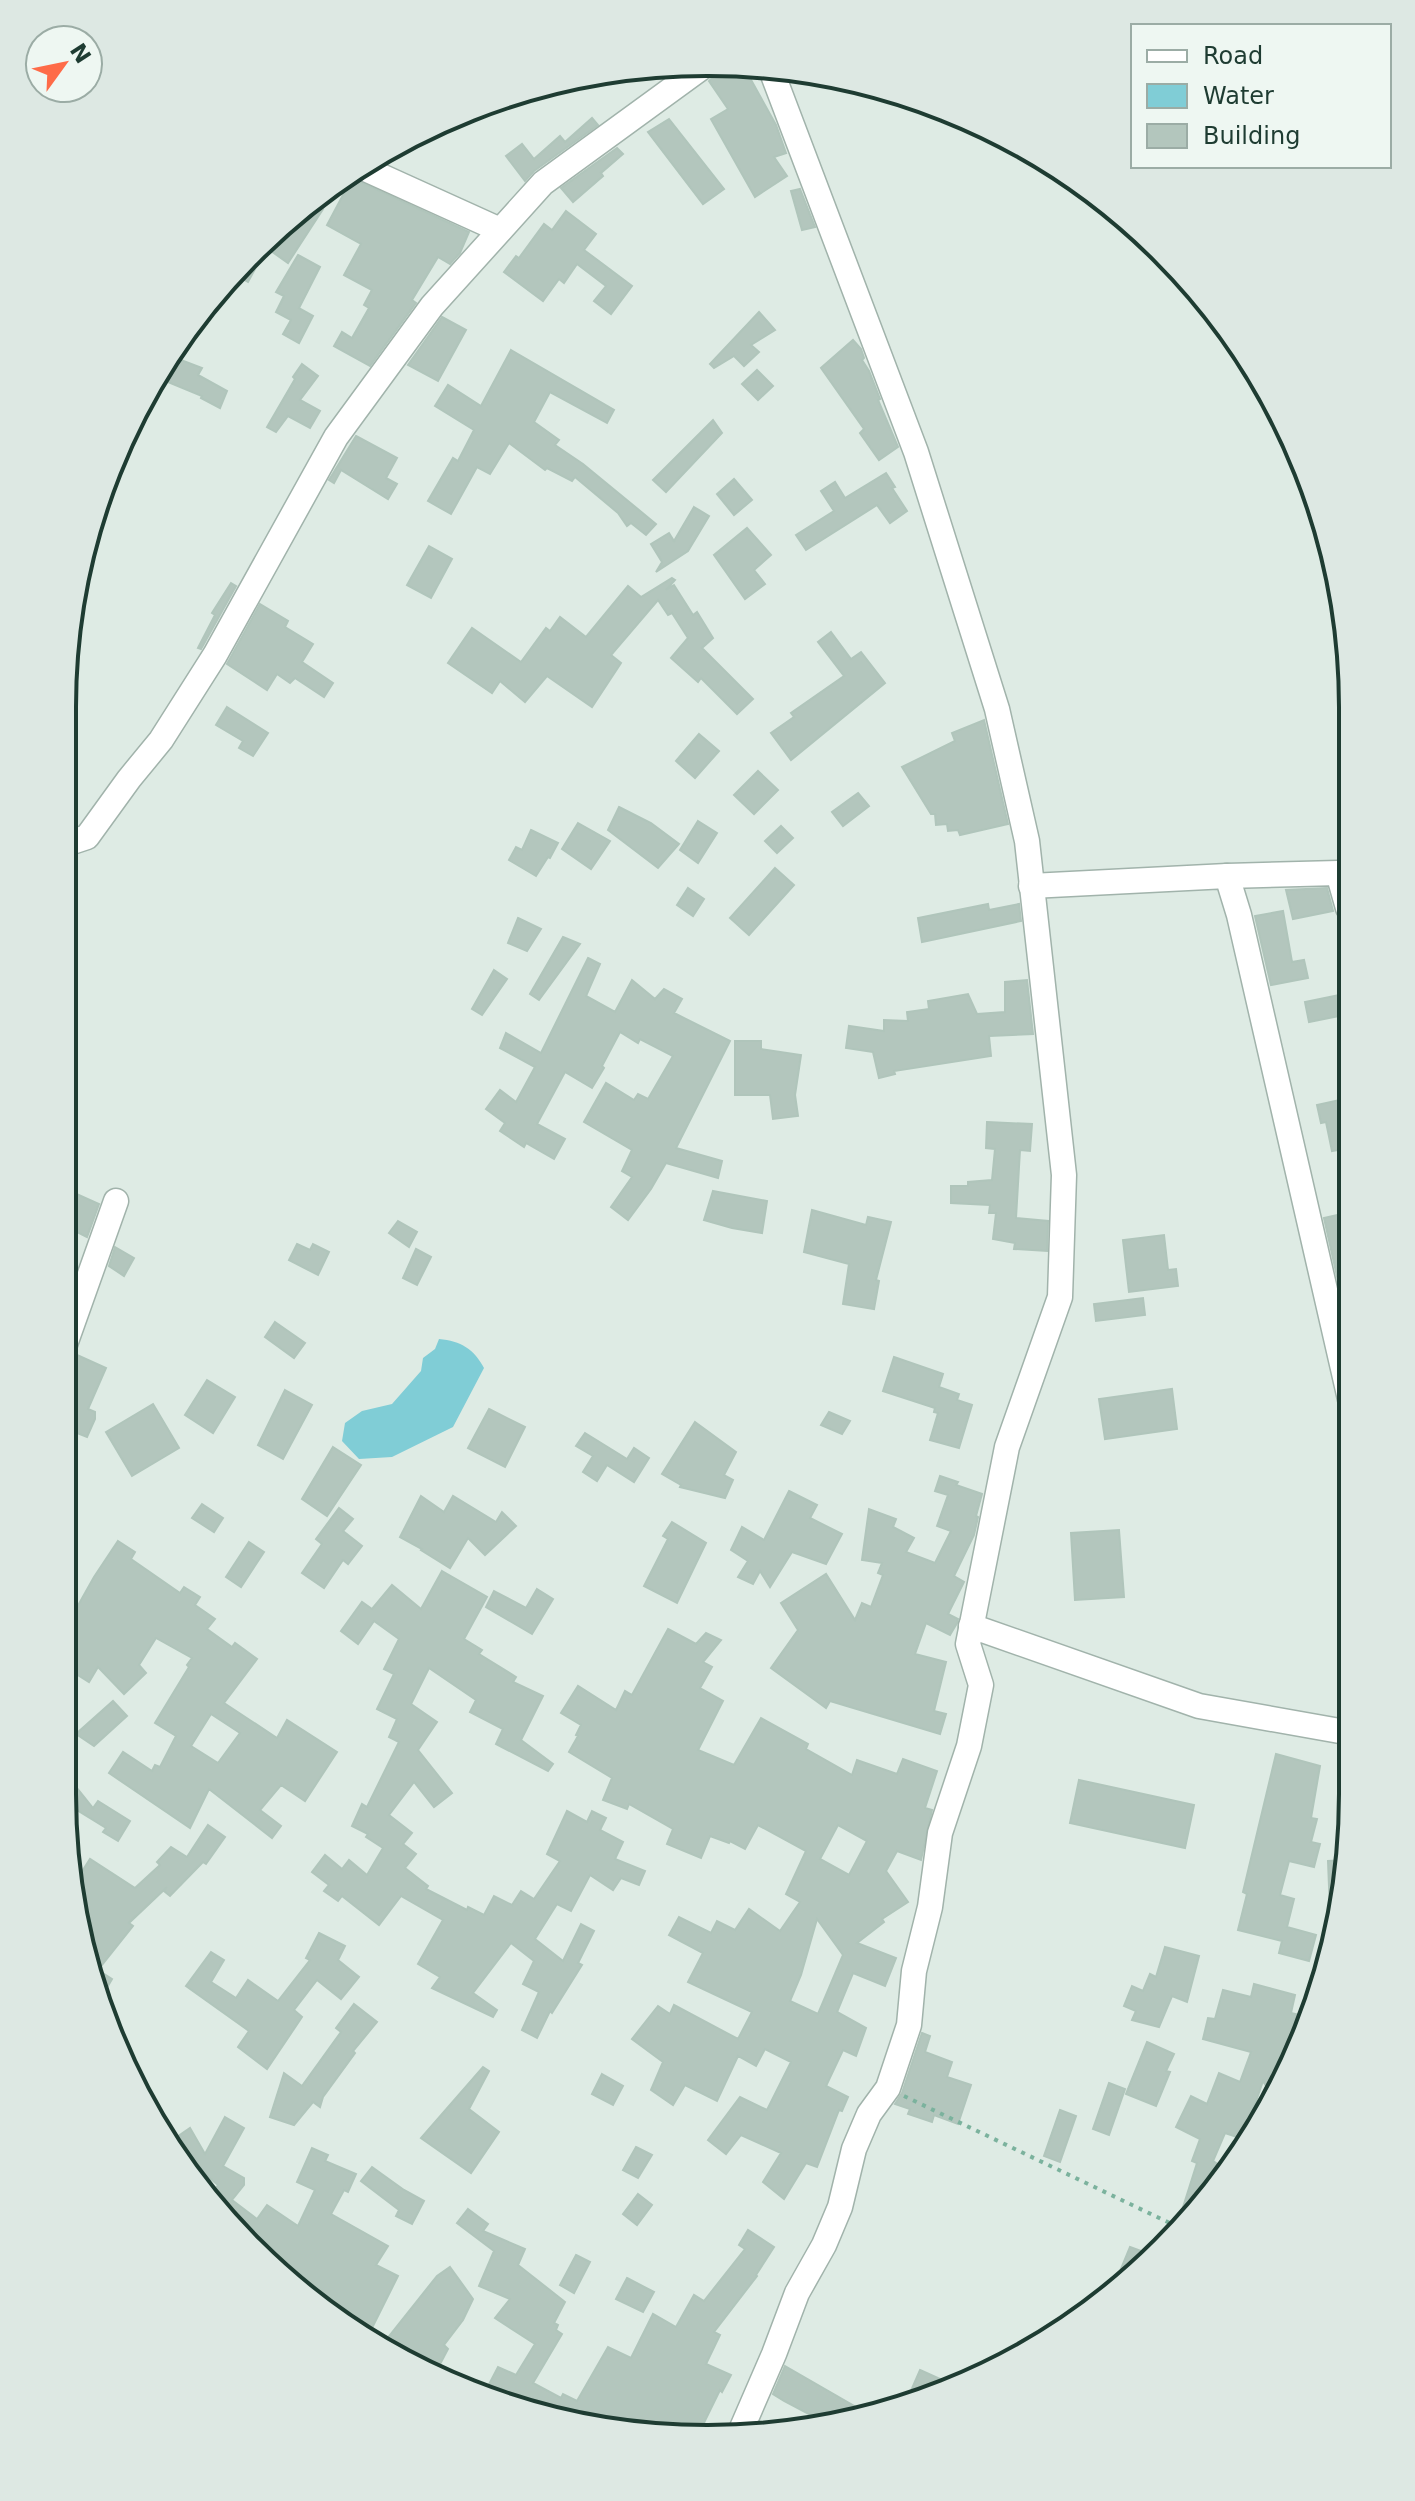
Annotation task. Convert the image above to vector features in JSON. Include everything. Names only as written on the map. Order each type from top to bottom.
[{"type":"street","points":[[76,841],[87,837],[161,740],[215,655],[336,437],[432,306],[543,183],[689,76]]},
{"type":"street","points":[[744,2424],[797,2293],[824,2245],[840,2207],[854,2149],[869,2114],[888,2088],[909,2025],[914,1971],[930,1907],[940,1833],[969,1746],[981,1685],[968,1644],[1007,1447],[1060,1297],[1064,1175],[1027,841],[997,709],[916,452],[775,80]]},
{"type":"street","points":[[373,172],[500,230]]},
{"type":"street","points":[[1031,886],[1339,873]]},
{"type":"street","points":[[1227,876],[1339,1351]]},
{"type":"street","points":[[76,1313],[116,1201]]},
{"type":"street","points":[[971,1626],[1199,1706],[1339,1731]]},
{"type":"path","points":[[888,2088],[1170,2223]]},
{"type":"water","points":[[439,1339],[466,1347],[484,1368],[453,1427],[392,1457],[359,1459],[342,1441],[345,1423],[362,1411],[392,1404],[421,1371],[423,1358],[435,1349]]},
{"type":"building","points":[[714,76],[751,77],[776,125],[786,153],[774,157],[787,176],[755,197],[711,119],[728,109],[709,81]]},
{"type":"building","points":[[592,118],[598,125],[534,171],[525,181],[506,156],[522,144],[534,159],[560,136],[565,142]]},
{"type":"building","points":[[669,119],[724,189],[703,204],[648,132]]},
{"type":"building","points":[[617,148],[623,154],[573,202],[561,188]]},
{"type":"building","points":[[359,181],[469,232],[460,253],[450,264],[438,257],[412,300],[416,303],[370,366],[334,346],[342,332],[352,338],[369,308],[364,305],[372,290],[344,275],[361,244],[327,225],[346,190]]},
{"type":"building","points":[[800,189],[815,227],[802,230],[791,191]]},
{"type":"building","points":[[323,209],[288,263],[271,251]]},
{"type":"building","points":[[566,211],[596,234],[584,250],[632,286],[611,314],[594,301],[606,286],[577,264],[564,283],[559,279],[543,301],[504,272],[516,256],[519,258],[544,224],[552,230]]},
{"type":"building","points":[[298,255],[320,267],[299,308],[313,316],[299,343],[283,334],[291,320],[276,312],[284,296],[276,292]]},
{"type":"building","points":[[257,265],[248,282],[244,280]]},
{"type":"building","points":[[759,312],[775,330],[751,345],[759,352],[744,366],[734,356],[714,368],[710,364]]},
{"type":"building","points":[[442,317],[466,330],[438,381],[408,365]]},
{"type":"building","points":[[853,340],[861,349],[862,360],[898,447],[879,460],[860,433],[864,429],[821,368]]},
{"type":"building","points":[[511,350],[614,410],[607,423],[550,392],[534,422],[559,440],[555,445],[656,524],[646,535],[631,523],[627,526],[618,513],[575,477],[572,481],[547,468],[545,470],[509,443],[490,474],[477,467],[451,514],[428,501],[453,458],[458,461],[474,430],[435,406],[448,385],[481,406]]},
{"type":"building","points":[[180,360],[202,368],[198,375],[227,391],[220,408],[202,396],[167,382]]},
{"type":"building","points":[[302,364],[318,376],[300,400],[320,411],[310,428],[288,416],[276,432],[267,427]]},
{"type":"building","points":[[757,370],[773,386],[758,400],[742,384]]},
{"type":"building","points":[[713,420],[722,433],[666,492],[653,480]]},
{"type":"building","points":[[356,436],[397,458],[386,478],[397,484],[388,499],[341,470],[334,483],[329,480]]},
{"type":"building","points":[[886,473],[907,511],[890,523],[877,505],[806,550],[796,535],[834,511],[821,491],[835,482],[845,498]]},
{"type":"building","points":[[734,479],[752,500],[734,515],[717,494]]},
{"type":"building","points":[[694,507],[709,516],[688,551],[656,572],[662,562],[651,544],[669,533],[674,541]]},
{"type":"building","points":[[747,528],[771,555],[754,570],[765,584],[745,599],[714,555]]},
{"type":"building","points":[[429,546],[452,559],[431,598],[407,585]]},
{"type":"building","points":[[672,578],[675,580],[666,590],[674,585],[693,615],[697,612],[713,638],[702,648],[753,699],[737,714],[701,678],[698,682],[671,658],[688,638],[672,613],[668,615],[658,600],[611,655],[621,663],[592,707],[547,676],[525,702],[500,681],[492,693],[448,663],[472,628],[521,662],[546,628],[550,631],[560,617],[586,637],[628,586],[641,597]]},
{"type":"building","points":[[231,583],[236,586],[201,649],[198,648],[215,615],[212,613]]},
{"type":"building","points":[[260,604],[288,621],[285,627],[313,644],[302,662],[333,683],[324,697],[295,678],[290,683],[277,674],[267,690],[227,664]]},
{"type":"building","points":[[831,632],[851,659],[861,652],[885,683],[791,760],[771,733],[794,717],[791,713],[844,676],[818,642]]},
{"type":"building","points":[[227,707],[268,733],[253,756],[239,748],[243,741],[216,725]]},
{"type":"building","points":[[984,720],[1008,824],[960,835],[958,830],[948,831],[947,824],[936,825],[935,814],[931,814],[902,767],[955,741],[952,733]]},
{"type":"building","points":[[699,734],[719,751],[695,778],[676,761]]},
{"type":"building","points":[[758,771],[778,790],[754,814],[734,795]]},
{"type":"building","points":[[858,793],[869,806],[843,826],[832,812]]},
{"type":"building","points":[[619,807],[651,823],[679,844],[658,868],[608,830]]},
{"type":"building","points":[[698,821],[717,833],[698,863],[680,850]]},
{"type":"building","points":[[578,823],[610,841],[591,869],[562,849]]},
{"type":"building","points":[[781,826],[793,838],[777,853],[765,841]]},
{"type":"building","points":[[531,830],[558,843],[536,876],[509,860],[516,847],[522,850]]},
{"type":"building","points":[[775,868],[794,885],[749,935],[730,918]]},
{"type":"building","points":[[688,888],[704,899],[693,916],[677,905]]},
{"type":"building","points":[[1327,888],[1333,911],[1293,919],[1286,890]]},
{"type":"building","points":[[988,904],[989,910],[1019,904],[1021,921],[922,942],[918,918]]},
{"type":"building","points":[[1283,911],[1292,962],[1304,960],[1308,978],[1271,985],[1255,916]]},
{"type":"building","points":[[518,918],[541,929],[527,951],[508,943]]},
{"type":"building","points":[[563,937],[580,944],[539,1000],[530,994]]},
{"type":"building","points":[[588,958],[600,964],[586,996],[615,1012],[632,980],[655,999],[664,989],[682,999],[674,1013],[730,1041],[676,1148],[722,1161],[718,1178],[666,1163],[628,1220],[611,1207],[632,1177],[622,1171],[632,1150],[584,1122],[606,1083],[634,1100],[638,1094],[648,1099],[673,1056],[640,1039],[638,1043],[620,1032],[592,1088],[565,1072],[537,1124],[565,1139],[554,1159],[526,1143],[524,1147],[500,1131],[505,1123],[486,1109],[500,1090],[516,1102],[535,1067],[500,1048],[506,1033],[541,1053]]},
{"type":"building","points":[[494,970],[507,979],[482,1015],[472,1009]]},
{"type":"building","points":[[1027,980],[1033,1034],[989,1036],[991,1056],[894,1071],[895,1074],[879,1078],[873,1052],[846,1048],[849,1026],[884,1031],[884,1020],[908,1021],[907,1012],[929,1009],[928,1001],[968,994],[977,1014],[1005,1012],[1005,982]]},
{"type":"building","points":[[1339,995],[1339,1016],[1309,1022],[1305,1002]]},
{"type":"building","points":[[735,1041],[761,1041],[761,1049],[801,1055],[795,1095],[798,1116],[773,1119],[770,1095],[735,1095]]},
{"type":"building","points":[[1339,1100],[1339,1150],[1332,1151],[1326,1122],[1321,1123],[1317,1105]]},
{"type":"building","points":[[987,1122],[1032,1124],[1030,1151],[1020,1150],[1016,1218],[1048,1221],[1047,1251],[1014,1249],[1015,1243],[993,1239],[996,1213],[989,1213],[990,1205],[951,1203],[951,1186],[968,1186],[968,1182],[992,1180],[995,1149],[986,1148]]},
{"type":"building","points":[[713,1191],[767,1201],[762,1233],[704,1220]]},
{"type":"building","points":[[76,1194],[99,1204],[87,1237],[76,1232]]},
{"type":"building","points":[[812,1210],[866,1225],[868,1217],[891,1222],[876,1280],[879,1281],[874,1309],[843,1304],[849,1264],[804,1252]]},
{"type":"building","points":[[1339,1215],[1339,1285],[1324,1218]]},
{"type":"building","points":[[398,1221],[417,1232],[409,1247],[389,1233]]},
{"type":"building","points":[[1164,1235],[1168,1270],[1176,1269],[1178,1286],[1129,1292],[1123,1240]]},
{"type":"building","points":[[297,1244],[310,1250],[313,1244],[329,1252],[318,1275],[289,1260]]},
{"type":"building","points":[[115,1247],[134,1258],[124,1276],[109,1266]]},
{"type":"building","points":[[416,1249],[431,1257],[417,1285],[403,1278]]},
{"type":"building","points":[[1143,1298],[1145,1315],[1096,1321],[1094,1304]]},
{"type":"building","points":[[275,1322],[305,1343],[294,1358],[265,1337]]},
{"type":"building","points":[[76,1356],[106,1368],[88,1409],[95,1412],[95,1419],[87,1437],[76,1433]]},
{"type":"building","points":[[894,1357],[943,1374],[939,1387],[959,1394],[957,1400],[972,1405],[959,1448],[930,1440],[938,1413],[934,1412],[935,1408],[883,1391]]},
{"type":"building","points":[[207,1380],[235,1397],[213,1433],[185,1415]]},
{"type":"building","points":[[1172,1389],[1177,1429],[1105,1439],[1099,1399]]},
{"type":"building","points":[[285,1390],[312,1405],[283,1459],[258,1445]]},
{"type":"building","points":[[153,1404],[179,1448],[132,1476],[106,1432]]},
{"type":"building","points":[[489,1409],[525,1427],[505,1467],[468,1448]]},
{"type":"building","points":[[829,1412],[850,1421],[842,1434],[821,1425]]},
{"type":"building","points":[[695,1422],[736,1452],[724,1475],[733,1480],[725,1498],[680,1487],[662,1474]]},
{"type":"building","points":[[585,1433],[627,1459],[634,1448],[649,1458],[634,1482],[607,1465],[597,1481],[583,1472],[593,1456],[576,1446]]},
{"type":"building","points":[[333,1447],[361,1465],[327,1516],[302,1499]]},
{"type":"building","points":[[940,1476],[982,1494],[974,1535],[954,1576],[964,1582],[948,1614],[958,1619],[957,1623],[950,1635],[926,1623],[915,1654],[946,1662],[934,1711],[946,1714],[940,1734],[830,1701],[826,1708],[771,1668],[798,1630],[781,1603],[826,1574],[855,1620],[862,1603],[871,1607],[883,1575],[878,1573],[882,1563],[862,1560],[869,1509],[896,1519],[893,1527],[914,1538],[906,1552],[935,1563],[951,1531],[937,1526],[948,1495],[935,1491]]},
{"type":"building","points":[[789,1491],[817,1505],[810,1518],[842,1534],[826,1564],[792,1552],[770,1587],[760,1571],[753,1584],[738,1577],[748,1561],[731,1550],[742,1527],[764,1540]]},
{"type":"building","points":[[421,1496],[444,1512],[453,1496],[496,1522],[502,1512],[516,1526],[485,1555],[468,1538],[450,1568],[400,1537]]},
{"type":"building","points":[[202,1504],[223,1518],[214,1532],[192,1518]]},
{"type":"building","points":[[339,1508],[353,1519],[343,1531],[362,1546],[348,1564],[343,1560],[324,1588],[302,1573],[322,1544],[316,1539]]},
{"type":"building","points":[[672,1522],[706,1543],[677,1603],[644,1586],[668,1539],[663,1536]]},
{"type":"building","points":[[1119,1530],[1124,1597],[1075,1600],[1071,1533]]},
{"type":"building","points":[[118,1541],[135,1552],[131,1559],[180,1593],[184,1587],[200,1597],[195,1605],[215,1619],[207,1629],[232,1647],[235,1643],[257,1659],[224,1703],[277,1738],[287,1720],[337,1752],[305,1801],[281,1785],[260,1810],[281,1826],[272,1838],[209,1789],[190,1828],[109,1773],[123,1752],[152,1771],[155,1765],[160,1767],[176,1736],[155,1723],[192,1658],[156,1638],[139,1665],[146,1673],[124,1694],[98,1667],[89,1682],[76,1674],[76,1609]],"holes":[[[211,1714],[240,1733],[218,1763],[191,1746]]]},
{"type":"building","points":[[249,1542],[264,1552],[241,1587],[226,1577]]},
{"type":"building","points":[[442,1571],[487,1597],[464,1639],[482,1650],[479,1654],[516,1677],[513,1682],[543,1696],[521,1740],[553,1764],[548,1771],[496,1744],[503,1729],[470,1712],[476,1700],[429,1668],[411,1704],[437,1722],[418,1750],[452,1793],[434,1807],[414,1782],[389,1815],[412,1833],[403,1844],[416,1854],[405,1868],[428,1886],[426,1889],[484,1915],[494,1896],[512,1905],[521,1891],[534,1899],[560,1861],[547,1854],[567,1811],[587,1822],[592,1811],[606,1818],[600,1830],[623,1842],[615,1859],[645,1871],[639,1885],[621,1878],[613,1890],[590,1875],[571,1911],[557,1904],[535,1939],[563,1961],[581,1924],[594,1931],[578,1963],[582,1965],[552,2013],[550,2011],[537,2038],[522,2030],[539,1992],[523,1984],[534,1961],[511,1943],[473,1993],[497,2010],[493,2017],[432,1988],[440,1977],[418,1964],[443,1920],[401,1896],[379,1925],[342,1896],[338,1901],[324,1891],[329,1885],[312,1872],[325,1855],[342,1869],[349,1860],[367,1875],[383,1848],[366,1837],[368,1834],[352,1826],[362,1804],[367,1807],[399,1742],[389,1737],[397,1719],[377,1709],[394,1674],[384,1669],[399,1639],[374,1621],[358,1644],[341,1631],[362,1602],[372,1609],[392,1585],[421,1609]]},
{"type":"building","points":[[537,1589],[553,1599],[532,1634],[486,1607],[494,1591],[526,1608]]},
{"type":"building","points":[[668,1629],[696,1644],[706,1633],[721,1640],[703,1662],[712,1667],[700,1688],[723,1701],[698,1750],[734,1765],[761,1718],[808,1744],[806,1749],[852,1775],[857,1760],[897,1774],[903,1759],[937,1771],[925,1808],[932,1810],[921,1860],[897,1851],[886,1871],[908,1902],[882,1919],[884,1922],[857,1943],[896,1958],[885,1986],[853,1973],[837,2012],[866,2028],[856,2056],[843,2050],[826,2086],[848,2097],[842,2111],[839,2110],[817,2167],[806,2163],[784,2199],[763,2182],[781,2153],[741,2135],[726,2154],[708,2140],[740,2097],[767,2110],[791,2062],[765,2049],[756,2066],[738,2056],[717,2101],[685,2085],[673,2105],[651,2090],[663,2062],[632,2039],[658,2006],[670,2014],[674,2005],[738,2039],[752,2012],[688,1982],[703,1953],[669,1935],[679,1917],[711,1933],[717,1921],[735,1930],[749,1909],[780,1931],[800,1902],[786,1894],[806,1851],[758,1825],[745,1849],[710,1836],[701,1858],[667,1844],[673,1829],[629,1804],[627,1809],[603,1800],[612,1778],[569,1752],[581,1725],[561,1713],[578,1686],[616,1710],[625,1691],[632,1695]],"holes":[[[838,1825],[867,1841],[849,1875],[820,1859]],[[817,1919],[843,1955],[818,2014],[790,2001]]]},
{"type":"building","points":[[113,1701],[127,1716],[94,1746],[76,1734]]},
{"type":"building","points":[[1276,1754],[1320,1766],[1311,1818],[1317,1819],[1311,1842],[1320,1844],[1314,1867],[1289,1861],[1280,1895],[1294,1899],[1287,1927],[1316,1935],[1309,1961],[1279,1953],[1282,1941],[1238,1930],[1247,1894],[1243,1892]]},
{"type":"building","points":[[1079,1780],[1194,1805],[1185,1848],[1070,1823]]},
{"type":"building","points":[[76,1787],[93,1808],[98,1801],[130,1821],[118,1841],[103,1832],[106,1828],[76,1810]]},
{"type":"building","points":[[208,1825],[225,1837],[206,1864],[203,1862],[170,1896],[164,1891],[167,1887],[129,1923],[133,1926],[101,1966],[81,1876],[90,1859],[135,1888],[160,1865],[157,1862],[171,1847],[187,1857]]},
{"type":"building","points":[[1328,1861],[1336,1861],[1330,1902]]},
{"type":"building","points":[[319,1933],[345,1946],[338,1960],[359,1977],[341,1999],[317,1980],[294,2010],[302,2017],[267,2069],[238,2047],[249,2031],[186,1986],[211,1952],[224,1960],[211,1982],[236,1998],[248,1980],[278,2001],[310,1960],[306,1958]]},
{"type":"building","points":[[1165,1947],[1199,1956],[1187,2002],[1172,1996],[1159,2027],[1132,2020],[1136,2011],[1124,2006],[1132,1986],[1143,1991],[1150,1974],[1156,1977]]},
{"type":"building","points":[[103,1973],[112,1979],[107,1987]]},
{"type":"building","points":[[1254,1984],[1295,1995],[1291,2013],[1298,2015],[1266,2087],[1263,2081],[1252,2112],[1237,2137],[1225,2133],[1213,2161],[1219,2165],[1182,2210],[1197,2163],[1192,2161],[1200,2139],[1176,2127],[1191,2096],[1207,2104],[1219,2073],[1240,2082],[1251,2052],[1203,2039],[1208,2018],[1215,2019],[1223,1990],[1251,1997]]},
{"type":"building","points":[[354,2004],[377,2022],[353,2051],[355,2053],[323,2097],[320,2107],[313,2102],[294,2125],[270,2117],[284,2073],[302,2086],[341,2032],[336,2028]]},
{"type":"building","points":[[922,2033],[930,2036],[925,2052],[952,2062],[947,2077],[971,2085],[958,2124],[934,2115],[932,2122],[908,2114],[910,2109],[895,2104],[902,2093]]},
{"type":"building","points":[[1147,2042],[1174,2054],[1156,2106],[1126,2094]]},
{"type":"building","points":[[483,2067],[489,2071],[469,2109],[499,2132],[471,2173],[421,2138]]},
{"type":"building","points":[[602,2074],[623,2086],[613,2105],[592,2094]]},
{"type":"building","points":[[1109,2083],[1125,2089],[1109,2135],[1093,2129]]},
{"type":"building","points":[[1060,2110],[1076,2116],[1060,2162],[1044,2156]]},
{"type":"building","points":[[225,2117],[244,2128],[223,2166],[244,2178],[244,2185],[232,2200],[257,2219],[267,2205],[298,2226],[315,2190],[297,2182],[312,2148],[328,2155],[325,2161],[356,2174],[348,2192],[344,2190],[331,2214],[388,2246],[376,2265],[398,2276],[372,2328],[323,2295],[261,2240],[211,2184],[216,2188],[218,2185],[201,2170],[178,2137],[190,2128],[205,2154]]},
{"type":"building","points":[[636,2147],[652,2155],[638,2178],[623,2170]]},
{"type":"building","points":[[372,2167],[424,2201],[412,2224],[396,2216],[399,2210],[361,2181]]},
{"type":"building","points":[[638,2194],[652,2205],[637,2225],[623,2214]]},
{"type":"building","points":[[468,2209],[488,2224],[483,2231],[525,2249],[518,2265],[565,2302],[554,2323],[558,2325],[556,2330],[562,2334],[533,2383],[561,2398],[563,2394],[577,2401],[608,2347],[631,2358],[653,2314],[676,2327],[694,2295],[704,2301],[745,2249],[739,2245],[748,2230],[774,2247],[757,2276],[714,2332],[720,2335],[706,2364],[731,2375],[703,2425],[625,2420],[584,2413],[489,2385],[498,2367],[516,2375],[535,2344],[495,2318],[510,2299],[479,2286],[494,2251],[457,2223]]},
{"type":"building","points":[[1130,2247],[1142,2251],[1124,2268],[1120,2271]]},
{"type":"building","points":[[576,2255],[590,2262],[574,2293],[560,2285]]},
{"type":"building","points":[[450,2267],[473,2299],[463,2320],[444,2345],[448,2349],[440,2365],[388,2338],[437,2276]]},
{"type":"building","points":[[627,2278],[654,2292],[643,2312],[616,2299]]},
{"type":"building","points":[[785,2366],[856,2407],[813,2416],[773,2394]]},
{"type":"building","points":[[920,2370],[942,2380],[911,2391]]}]
